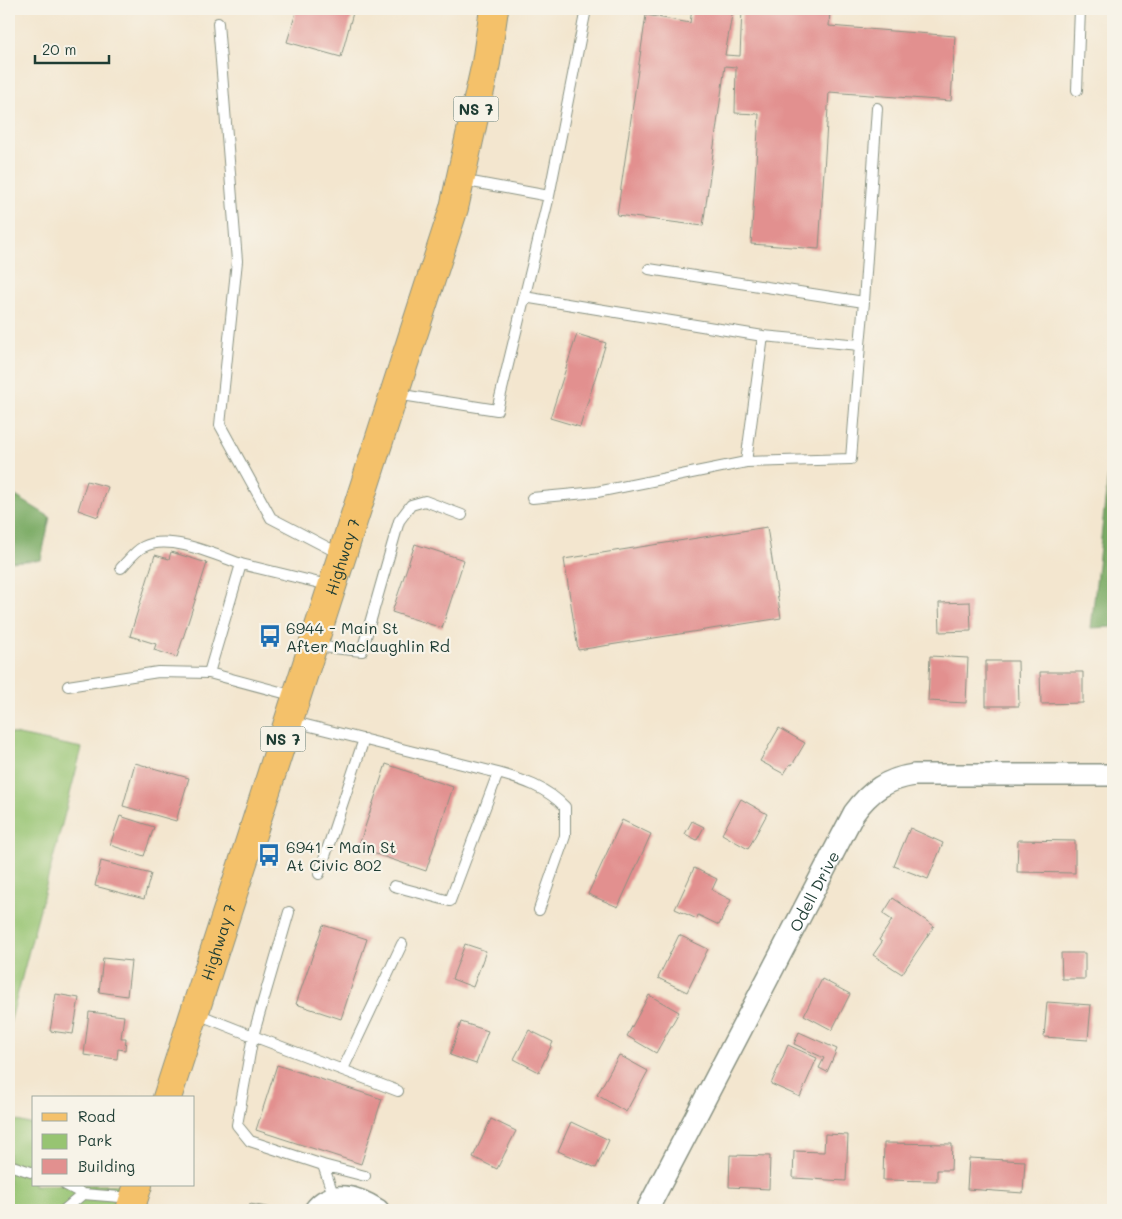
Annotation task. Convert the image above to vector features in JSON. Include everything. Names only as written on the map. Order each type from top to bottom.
[{"type":"main road","name":"Highway 7","points":[[168,1096],[454,208],[486,63],[494,9]]},
{"type":"street","name":"Odell Drive","points":[[647,1210],[854,813],[873,791],[898,777],[914,775],[1113,775]]},
{"type":"street","points":[[315,1210],[319,1204],[334,1197],[355,1198],[378,1210]]},
{"type":"lane","points":[[395,394],[497,410],[549,196],[586,9]]},
{"type":"lane","points":[[1077,90],[1080,9]]},
{"type":"lane","points":[[218,23],[237,261],[220,425],[271,518],[343,556]]},
{"type":"lane","points":[[532,498],[597,492],[746,462],[851,459],[877,108]]},
{"type":"lane","points":[[460,180],[549,196]]},
{"type":"lane","points":[[649,269],[864,302]]},
{"type":"lane","points":[[524,297],[763,336],[860,346]]},
{"type":"lane","points":[[746,462],[763,336]]},
{"type":"lane","points":[[312,646],[362,651],[399,521],[411,505],[425,501],[462,515]]},
{"type":"lane","points":[[121,568],[144,546],[166,542],[195,546],[241,564],[333,586]]},
{"type":"lane","points":[[209,673],[241,564]]},
{"type":"lane","points":[[68,686],[158,672],[209,673],[364,739],[529,782],[553,794],[565,807],[565,836],[539,910]]},
{"type":"lane","points":[[319,874],[364,739]]},
{"type":"lane","points":[[394,886],[450,901],[498,773]]},
{"type":"lane","points":[[289,912],[253,1036],[237,1126],[250,1140],[323,1165],[365,1176]]},
{"type":"lane","points":[[343,1069],[402,944]]},
{"type":"lane","points":[[194,1012],[398,1091]]},
{"type":"lane","points":[[9,1165],[32,1172]]},
{"type":"lane","points":[[323,1165],[334,1197]]},
{"type":"lane","points":[[68,1186],[83,1194],[134,1198]]},
{"type":"lane","points":[[64,1210],[83,1194]]},
{"type":"green space","points":[[1113,429],[1113,627],[1091,628]]},
{"type":"green space","points":[[9,492],[50,517],[41,560],[9,562]]},
{"type":"green space","points":[[9,733],[82,748],[9,1027]]},
{"type":"green space","points":[[9,1119],[32,1125],[32,1186],[131,1186],[122,1210],[9,1210]]},
{"type":"building","points":[[297,9],[354,9],[341,57],[287,42]]},
{"type":"building","points":[[692,9],[733,9],[725,55],[740,56],[742,9],[830,9],[829,26],[955,36],[951,101],[829,92],[819,249],[751,244],[759,114],[735,113],[736,67],[725,66],[703,226],[617,215],[646,15],[690,23]]},
{"type":"building","points":[[577,334],[606,343],[580,427],[550,418]]},
{"type":"building","points":[[87,481],[108,487],[98,517],[78,510]]},
{"type":"building","points":[[767,527],[781,618],[578,650],[564,559]]},
{"type":"building","points":[[415,544],[464,560],[442,628],[392,612]]},
{"type":"building","points":[[171,552],[207,563],[177,657],[154,650],[156,644],[130,636],[155,555],[169,559]]},
{"type":"building","points":[[970,602],[971,631],[940,632],[939,603]]},
{"type":"building","points":[[930,656],[968,658],[966,703],[928,701]]},
{"type":"building","points":[[986,661],[1018,661],[1019,706],[986,706]]},
{"type":"building","points":[[1040,672],[1083,672],[1083,703],[1041,704]]},
{"type":"building","points":[[779,728],[805,743],[792,765],[790,764],[784,774],[760,761]]},
{"type":"building","points":[[135,763],[189,778],[176,821],[123,806]]},
{"type":"building","points":[[386,764],[453,787],[426,871],[358,848]]},
{"type":"building","points":[[741,799],[767,814],[748,849],[722,834]]},
{"type":"building","points":[[120,816],[154,827],[144,856],[110,845]]},
{"type":"building","points":[[622,820],[651,834],[618,907],[588,894]]},
{"type":"building","points":[[692,821],[704,827],[697,840],[685,834]]},
{"type":"building","points":[[910,828],[943,843],[928,879],[894,866]]},
{"type":"building","points":[[1018,840],[1075,841],[1075,873],[1017,872]]},
{"type":"building","points":[[1110,842],[1113,842],[1113,869],[1109,869]]},
{"type":"building","points":[[101,861],[151,874],[144,899],[95,886]]},
{"type":"building","points":[[694,868],[717,879],[712,890],[731,900],[719,925],[698,915],[697,919],[675,909]]},
{"type":"building","points":[[893,898],[934,926],[902,974],[873,955],[882,942],[879,940],[892,920],[883,914]]},
{"type":"building","points":[[323,925],[367,939],[341,1019],[296,1004]]},
{"type":"building","points":[[679,935],[708,949],[687,992],[658,978]]},
{"type":"building","points":[[465,944],[486,951],[473,987],[452,979]]},
{"type":"building","points":[[1061,953],[1085,953],[1085,979],[1062,979]]},
{"type":"building","points":[[103,958],[131,961],[127,996],[99,992]]},
{"type":"building","points":[[822,979],[850,994],[832,1030],[804,1015]]},
{"type":"building","points":[[56,994],[79,998],[73,1034],[50,1031]]},
{"type":"building","points":[[649,995],[679,1012],[656,1053],[627,1036]]},
{"type":"building","points":[[1047,1002],[1091,1005],[1088,1040],[1044,1037]]},
{"type":"building","points":[[89,1012],[124,1016],[121,1038],[126,1038],[125,1050],[118,1049],[117,1059],[84,1055]]},
{"type":"building","points":[[461,1022],[488,1031],[476,1064],[450,1055]]},
{"type":"building","points":[[529,1030],[553,1042],[539,1072],[514,1059]]},
{"type":"building","points":[[799,1032],[837,1049],[827,1072],[819,1068],[824,1058],[794,1044]]},
{"type":"building","points":[[788,1045],[817,1058],[800,1097],[771,1084]]},
{"type":"building","points":[[619,1055],[648,1071],[626,1112],[597,1095]]},
{"type":"building","points":[[277,1065],[382,1099],[361,1164],[256,1130]]},
{"type":"building","points":[[491,1119],[516,1131],[497,1169],[473,1157]]},
{"type":"building","points":[[571,1122],[609,1140],[596,1168],[558,1151]]},
{"type":"building","points":[[825,1134],[848,1135],[846,1181],[793,1178],[794,1151],[824,1152]]},
{"type":"building","points":[[884,1143],[952,1144],[951,1170],[937,1170],[937,1181],[883,1180]]},
{"type":"building","points":[[730,1155],[770,1156],[769,1189],[729,1187]]},
{"type":"building","points":[[969,1158],[1025,1161],[1023,1193],[967,1189]]},
{"type":"building","points":[[250,1204],[278,1209],[278,1210],[249,1210]]},
{"type":"place","name":"6944 - Main St After Maclaughlin Rd","points":[[270,636]]},
{"type":"place","name":"6941 - Main St At Civic 802","points":[[269,855]]}]
